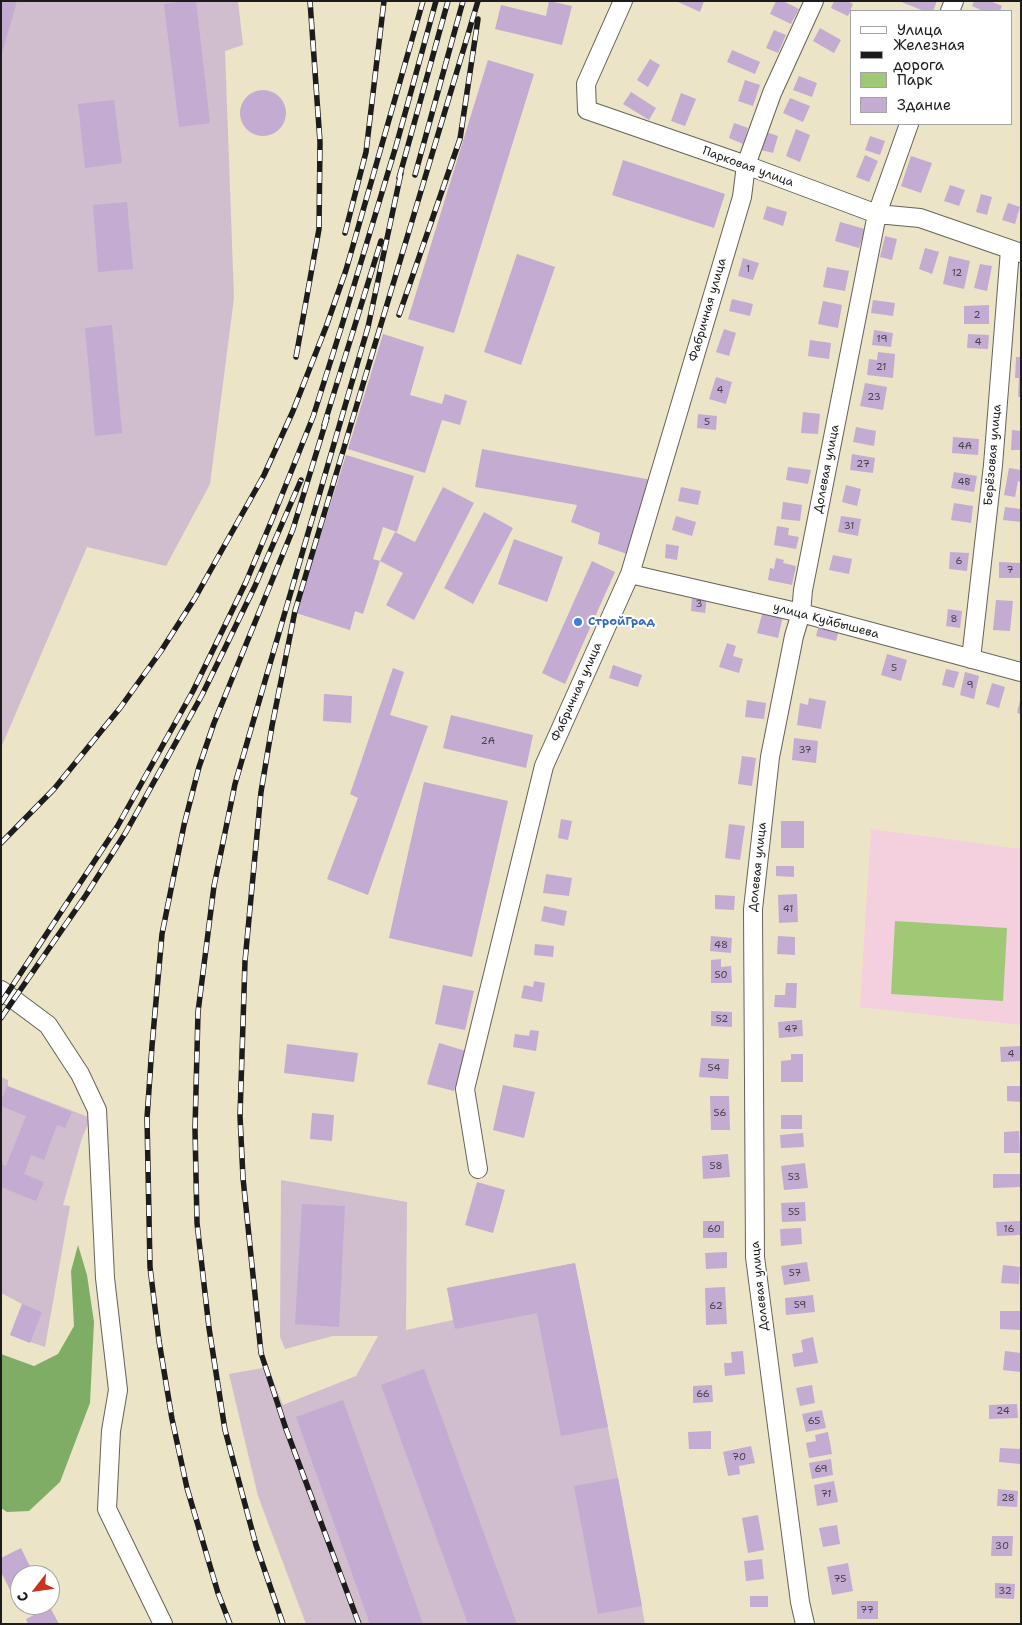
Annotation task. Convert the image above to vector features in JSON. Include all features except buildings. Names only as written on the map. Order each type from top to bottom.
[{"type":"street","name":"Парковая улица","points":[[623,1],[586,84],[587,110],[746,165],[877,214],[920,218],[1015,251]]},
{"type":"street","name":"Фабричная улица","points":[[478,1169],[465,1089],[544,766],[630,574],[742,197],[746,165],[772,93],[814,1]]},
{"type":"street","name":"Долевая улица","points":[[805,1624],[798,1592],[755,1258],[753,918],[770,756],[800,613],[877,214],[910,125]]},
{"type":"street","name":"Берёзовая улица","points":[[971,659],[1015,251]]},
{"type":"street","name":"улица Куйбышева","points":[[630,574],[800,613],[1021,672]]},
{"type":"street","points":[[1,990],[48,1025],[80,1074],[97,1110],[104,1278],[118,1390],[111,1431],[107,1509],[163,1624]]},
{"type":"shaded area","points":[[1,1],[238,1],[243,45],[225,51],[234,298],[210,484],[166,566],[87,547],[1,748]]},
{"type":"shaded area","points":[[871,829],[1021,849],[1021,1025],[860,1007]]},
{"type":"shaded area","points":[[1,1077],[8,1080],[8,1086],[91,1118],[82,1138],[63,1205],[70,1206],[45,1347],[10,1335],[22,1304],[1,1293]]},
{"type":"shaded area","points":[[281,1180],[407,1202],[406,1330],[453,1320],[447,1288],[575,1263],[645,1624],[306,1624],[258,1496],[229,1374],[268,1367],[283,1405],[356,1376],[378,1336],[333,1336],[285,1349],[280,1337]]},
{"type":"green space","points":[[895,921],[1007,928],[1003,1001],[891,994]]},
{"type":"green space","points":[[78,1245],[87,1275],[94,1322],[90,1403],[60,1482],[29,1511],[7,1512],[1,1508],[1,1354],[34,1366],[58,1354],[74,1326],[71,1271]]},
{"type":"railway","points":[[296,357],[319,229],[320,142],[310,1]]},
{"type":"railway","points":[[345,233],[366,152],[384,1]]},
{"type":"railway","points":[[1,843],[54,789],[120,708],[161,651],[195,598],[264,475],[293,411],[346,270],[423,1]]},
{"type":"railway","points":[[1,1003],[117,827],[193,691],[246,582],[313,417],[396,146],[436,1]]},
{"type":"railway","points":[[399,178],[448,1]]},
{"type":"railway","points":[[415,175],[463,1]]},
{"type":"railway","points":[[359,1624],[286,1429],[261,1353],[243,1178],[240,1116],[245,961],[261,792],[295,611],[478,1]]},
{"type":"railway","points":[[399,315],[460,139],[478,19]]},
{"type":"railway","points":[[283,1624],[256,1545],[225,1430],[209,1328],[197,1223],[195,1129],[198,1012],[214,886],[235,784],[368,327],[401,173]]},
{"type":"railway","points":[[324,425],[381,241]]},
{"type":"railway","points":[[230,1624],[218,1593],[187,1488],[172,1419],[159,1341],[150,1267],[147,1118],[152,1046],[162,934],[184,825],[199,767],[214,723],[293,529],[327,418]]},
{"type":"railway","points":[[1,1018],[86,895],[126,832],[202,695],[255,586],[301,480]]},
{"type":"place","name":"СтройГрад","points":[[578,622]]}]
